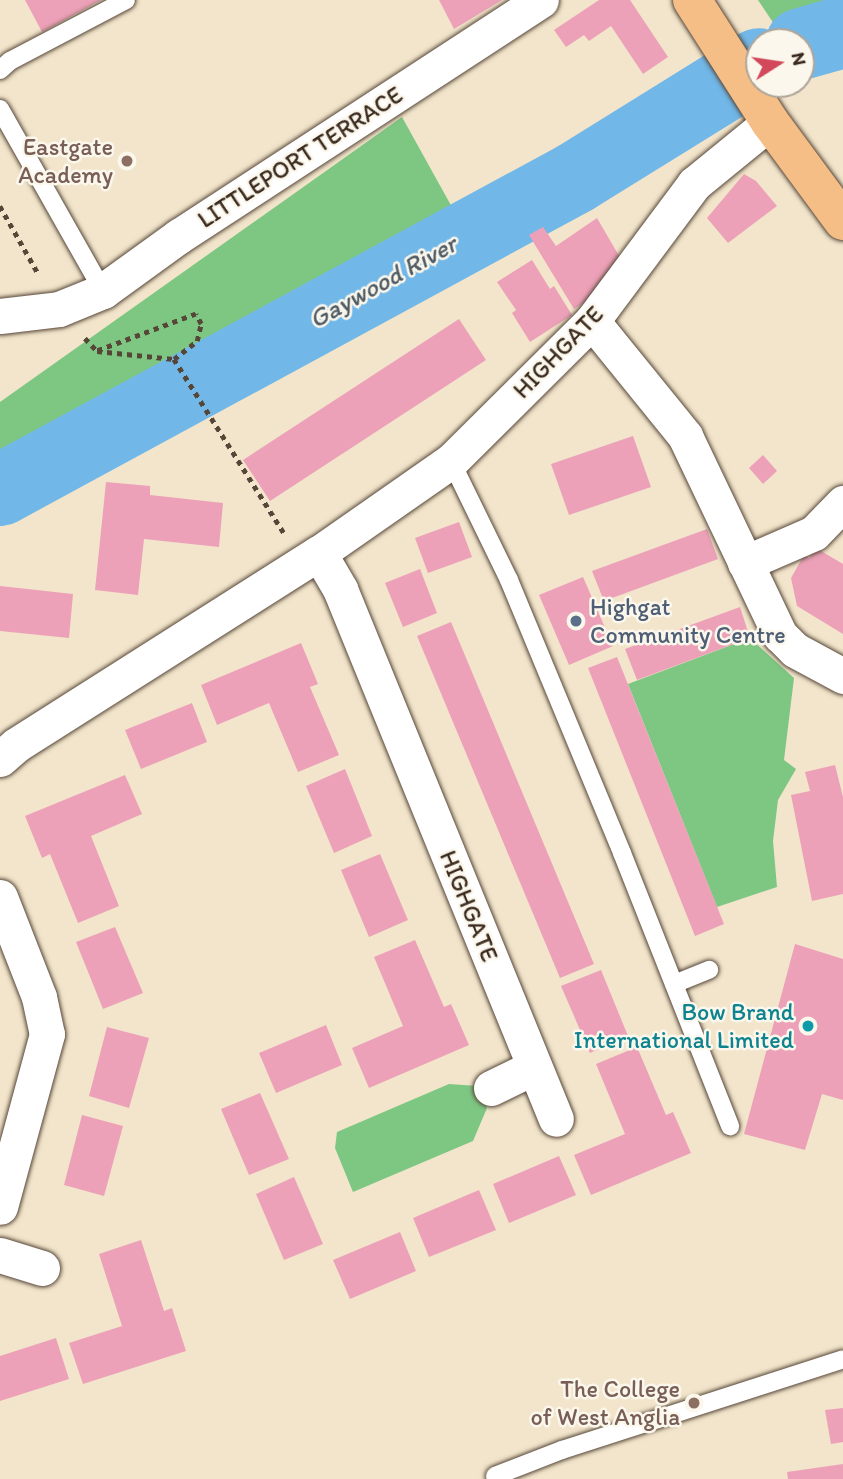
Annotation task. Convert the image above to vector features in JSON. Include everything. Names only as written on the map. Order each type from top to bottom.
[{"type":"main road","points":[[692,0],[770,122],[843,221]]},
{"type":"street","name":"LITTLEPORT TERRACE","points":[[0,316],[59,309],[103,291],[179,236],[541,0]]},
{"type":"street","name":"HIGHGATE","points":[[0,760],[16,744],[318,553],[451,461],[592,321],[694,184],[770,122]]},
{"type":"street","points":[[592,321],[685,436],[780,635],[795,650],[843,676]]},
{"type":"street","points":[[745,563],[814,533],[843,503]]},
{"type":"street","name":"HIGHGATE","points":[[318,553],[340,589],[556,1119]]},
{"type":"street","points":[[0,897],[40,997],[47,1034],[0,1208]]},
{"type":"street","points":[[491,1088],[534,1068]]},
{"type":"street","points":[[0,1255],[42,1268]]},
{"type":"lane","points":[[0,70],[10,61],[126,0]]},
{"type":"lane","points":[[0,109],[103,291]]},
{"type":"lane","points":[[451,461],[514,593],[730,1126]]},
{"type":"lane","points":[[674,984],[709,970]]},
{"type":"lane","points":[[495,1476],[562,1450],[843,1359]]},
{"type":"path","points":[[0,206],[59,309]]},
{"type":"path","points":[[197,314],[201,324],[197,341],[174,359],[135,355],[97,351],[197,314]]},
{"type":"path","points":[[174,359],[289,542],[318,553]]},
{"type":"green space","points":[[758,0],[843,0],[843,15],[798,28],[777,28]]},
{"type":"green space","points":[[402,117],[478,254],[202,388],[27,491],[0,449],[0,402]]},
{"type":"green space","points":[[750,638],[794,678],[784,760],[796,769],[778,800],[773,841],[777,887],[717,907],[628,684]]},
{"type":"green space","points":[[449,1084],[478,1086],[487,1108],[473,1141],[353,1192],[335,1148],[337,1132]]},
{"type":"building","points":[[25,0],[101,0],[42,32]]},
{"type":"building","points":[[439,0],[502,0],[454,29]]},
{"type":"building","points":[[599,0],[630,0],[668,57],[643,74],[611,26],[589,41],[584,35],[566,47],[554,30]]},
{"type":"building","points":[[744,174],[756,181],[777,206],[728,243],[707,218]]},
{"type":"building","points":[[597,218],[625,266],[600,293],[574,309],[529,235],[543,227],[556,246]]},
{"type":"building","points":[[532,260],[550,289],[554,286],[572,315],[530,342],[512,313],[516,310],[497,282]]},
{"type":"building","points":[[459,319],[486,360],[270,501],[243,460]]},
{"type":"building","points":[[633,436],[651,487],[569,515],[551,464]]},
{"type":"building","points":[[763,455],[777,471],[763,484],[749,468]]},
{"type":"building","points":[[106,482],[150,486],[150,495],[223,503],[219,547],[144,539],[138,595],[95,590]]},
{"type":"building","points":[[459,522],[472,557],[428,573],[415,538]]},
{"type":"building","points":[[707,529],[718,559],[604,601],[592,571]]},
{"type":"building","points":[[816,548],[843,564],[843,634],[797,606],[791,578],[804,555],[809,558]]},
{"type":"building","points":[[420,569],[437,613],[403,627],[385,583]]},
{"type":"building","name":"Highgat Community Centre","points":[[583,577],[613,646],[569,665],[539,595]]},
{"type":"building","points":[[0,586],[73,594],[69,638],[0,631]]},
{"type":"building","points":[[740,607],[750,638],[637,680],[625,649]]},
{"type":"building","points":[[451,622],[594,964],[560,978],[417,636]]},
{"type":"building","points":[[301,643],[318,684],[310,687],[339,755],[298,772],[269,703],[217,725],[201,685]]},
{"type":"building","points":[[617,657],[724,924],[695,936],[588,668]]},
{"type":"building","points":[[192,703],[207,742],[141,769],[125,730]]},
{"type":"building","points":[[835,765],[843,797],[843,894],[812,901],[791,795],[810,791],[805,772]]},
{"type":"building","points":[[345,769],[372,836],[334,853],[306,786]]},
{"type":"building","points":[[125,775],[142,814],[91,836],[119,906],[78,923],[50,854],[42,858],[25,816]]},
{"type":"building","points":[[380,854],[408,920],[369,937],[341,870]]},
{"type":"building","points":[[115,927],[143,993],[103,1009],[76,942]]},
{"type":"building","points":[[415,940],[444,1007],[451,1004],[469,1045],[369,1088],[352,1048],[403,1026],[374,957]]},
{"type":"building","name":"Bow Brand International Limited","points":[[795,944],[843,959],[843,1100],[822,1094],[805,1150],[744,1134]]},
{"type":"building","points":[[601,970],[628,1036],[590,1053],[561,986]]},
{"type":"building","points":[[326,1025],[342,1065],[276,1093],[259,1053]]},
{"type":"building","points":[[107,1027],[149,1038],[129,1108],[89,1096]]},
{"type":"building","points":[[637,1047],[666,1115],[673,1112],[691,1153],[591,1195],[574,1155],[625,1134],[596,1064]]},
{"type":"building","points":[[260,1093],[289,1159],[249,1175],[221,1109]]},
{"type":"building","points":[[82,1115],[123,1126],[104,1196],[64,1185]]},
{"type":"building","points":[[559,1156],[576,1195],[509,1223],[493,1184]]},
{"type":"building","points":[[294,1177],[323,1244],[284,1260],[256,1194]]},
{"type":"building","points":[[479,1190],[496,1230],[429,1257],[413,1218]]},
{"type":"building","points":[[400,1232],[416,1271],[350,1299],[333,1260]]},
{"type":"building","points":[[141,1240],[164,1311],[172,1308],[186,1351],[83,1384],[69,1343],[122,1326],[99,1254]]},
{"type":"building","points":[[56,1338],[69,1379],[0,1401],[0,1356]]},
{"type":"building","points":[[843,1408],[843,1442],[831,1444],[825,1410]]},
{"type":"building","points":[[843,1464],[843,1479],[788,1479],[787,1472]]},
{"type":"waterway","name":"Gaywood River","points":[[815,40],[843,32]]},
{"type":"waterway","name":"Gaywood River","points":[[0,490],[575,178],[745,73]]},
{"type":"place","name":"Eastgate Academy","points":[[127,161]]},
{"type":"place","name":"Highgat Community Centre","points":[[576,621]]},
{"type":"place","name":"Bow Brand International Limited","points":[[808,1026]]},
{"type":"place","name":"The College of West Anglia","points":[[694,1403]]}]
